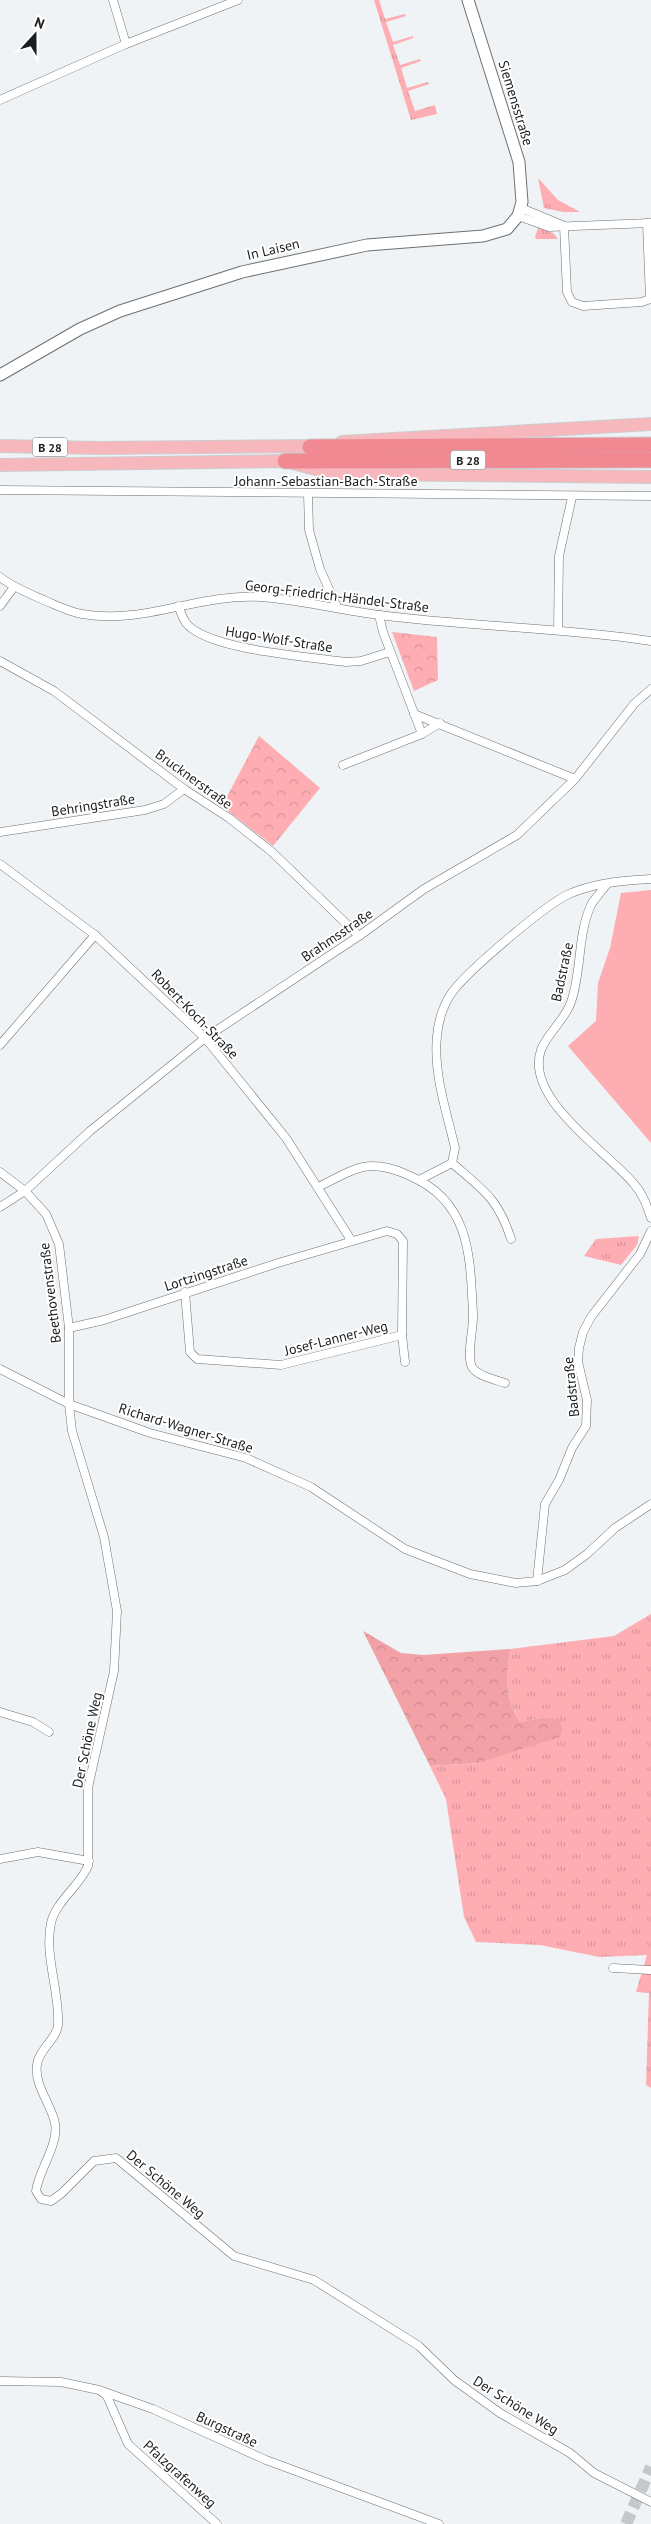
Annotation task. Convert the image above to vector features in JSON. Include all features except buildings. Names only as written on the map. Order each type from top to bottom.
[{"type":"highway","name":"B 28","points":[[310,447],[651,445]]},
{"type":"highway","name":"B 28","points":[[285,461],[651,460]]},
{"type":"main road","points":[[310,447],[355,439],[651,424]]},
{"type":"main road","name":"B 28","points":[[0,446],[310,447]]},
{"type":"main road","points":[[285,461],[328,472],[350,474],[651,477]]},
{"type":"main road","name":"B 28","points":[[0,465],[285,461]]},
{"type":"street","points":[[113,0],[126,44]]},
{"type":"street","points":[[0,100],[126,44],[238,0]]},
{"type":"street","name":"Siemensstraße","points":[[468,0],[519,162],[522,184],[519,212]]},
{"type":"street","points":[[519,212],[549,227],[564,226],[649,223],[650,299],[642,302],[583,306],[572,302],[567,292],[564,226]]},
{"type":"street","name":"In Laisen","points":[[0,375],[80,329],[157,298],[242,272],[366,245],[495,234],[507,229],[519,212]]},
{"type":"street","name":"Johann-Sebastian-Bach-Straße","points":[[0,490],[308,494],[400,493],[572,497],[651,496]]},
{"type":"street","points":[[308,494],[309,530],[320,569],[337,607]]},
{"type":"street","points":[[558,630],[559,556],[572,497]]},
{"type":"street","name":"Georg-Friedrich-Händel-Straße","points":[[0,577],[14,587],[79,614],[102,617],[152,613],[202,600],[240,596],[337,607],[379,615],[651,640]]},
{"type":"street","points":[[0,606],[14,587]]},
{"type":"street","name":"Hugo-Wolf-Straße","points":[[178,606],[187,624],[218,642],[235,646],[346,662],[361,661],[390,652]]},
{"type":"street","points":[[379,615],[390,652],[422,734]]},
{"type":"street","name":"Brucknerstraße","points":[[0,661],[54,692],[184,789],[229,818],[272,852],[359,936]]},
{"type":"street","name":"Brahmsstraße","points":[[0,1207],[25,1191],[90,1131],[205,1038],[359,936],[424,889],[517,835],[575,779],[634,704],[651,689]]},
{"type":"street","points":[[414,714],[575,779]]},
{"type":"street","points":[[343,765],[422,734],[440,723]]},
{"type":"street","name":"Behringstraße","points":[[0,832],[145,810],[164,804],[184,789]]},
{"type":"street","name":"Robert-Koch-Straße","points":[[0,864],[95,936],[205,1038],[278,1128],[351,1240]]},
{"type":"street","points":[[452,1163],[455,1148],[436,1058],[437,1035],[446,1004],[454,990],[470,973],[543,911],[567,895],[586,888],[607,884],[651,879]]},
{"type":"street","name":"Badstraße","points":[[607,884],[592,904],[585,922],[571,1002],[562,1021],[541,1050],[539,1064],[541,1077],[552,1100],[588,1140],[634,1184],[646,1201],[651,1218]]},
{"type":"street","points":[[0,1044],[95,936]]},
{"type":"street","points":[[420,1180],[452,1163]]},
{"type":"street","points":[[452,1163],[486,1191],[498,1205],[511,1239]]},
{"type":"street","points":[[318,1187],[362,1167],[381,1166],[420,1180],[445,1199],[456,1213],[468,1244],[473,1316],[470,1359],[472,1367],[477,1372],[505,1383]]},
{"type":"street","name":"Beethovenstraße","points":[[0,1172],[25,1191],[46,1214],[59,1244],[69,1328],[69,1404]]},
{"type":"street","name":"Lortzingstraße","points":[[69,1328],[104,1320],[185,1292],[351,1240],[387,1231],[397,1234],[403,1241],[402,1335]]},
{"type":"street","name":"Badstraße","points":[[537,1581],[545,1504],[559,1480],[572,1448],[586,1426],[587,1400],[578,1362],[583,1332],[592,1317],[640,1254],[651,1231]]},
{"type":"street","name":"Josef-Lanner-Weg","points":[[185,1292],[190,1352],[197,1359],[281,1364],[402,1335]]},
{"type":"street","points":[[402,1335],[405,1362]]},
{"type":"street","name":"Richard-Wagner-Straße","points":[[0,1369],[69,1404],[150,1433],[246,1458],[312,1487],[405,1549],[470,1574],[516,1583],[537,1581],[565,1570],[587,1554],[615,1528],[651,1504]]},
{"type":"street","name":"Der Schöne Weg","points":[[69,1404],[72,1431],[104,1537],[117,1611],[114,1671],[88,1788],[89,1861],[84,1874],[56,1912],[51,1924],[50,1942],[58,2028],[36,2065],[39,2082],[55,2122],[55,2135],[37,2182],[36,2191],[41,2199],[51,2201],[62,2193],[94,2161],[116,2158],[234,2256],[314,2280],[419,2346],[454,2380],[500,2413],[570,2453],[594,2473],[651,2502]]},
{"type":"street","points":[[0,1712],[33,1722],[50,1732]]},
{"type":"street","points":[[0,1859],[38,1852],[89,1861]]},
{"type":"street","points":[[613,1968],[651,1970]]},
{"type":"street","name":"Burgstraße","points":[[0,2381],[61,2382],[99,2390],[153,2409],[266,2460],[439,2524]]},
{"type":"street","name":"Pfalzgrafenweg","points":[[99,2390],[107,2396],[128,2444],[217,2524]]},
{"type":"green space","points":[[374,0],[379,0],[385,19],[405,14],[406,16],[386,22],[393,42],[413,36],[413,38],[393,45],[400,65],[420,59],[421,61],[401,68],[407,88],[428,82],[429,84],[408,91],[415,111],[435,105],[437,114],[411,120]]},
{"type":"green space","points":[[538,178],[558,200],[580,212],[563,212],[544,208]]},
{"type":"green space","points":[[538,228],[553,233],[558,239],[536,239]]},
{"type":"green space","points":[[392,632],[437,637],[438,680],[414,691]]},
{"type":"green space","points":[[259,736],[320,788],[273,846],[222,806]]},
{"type":"green space","points":[[651,890],[651,1143],[568,1046],[596,1021],[598,983],[610,948],[621,893]]},
{"type":"green space","points":[[639,1236],[637,1245],[621,1265],[584,1256],[596,1239]]},
{"type":"green space","points":[[651,1614],[651,2088],[646,2085],[649,1993],[636,1992],[647,1955],[599,1957],[540,1945],[476,1942],[464,1917],[446,1799],[430,1766],[479,1763],[542,1718],[520,1722],[515,1713],[508,1687],[510,1649],[614,1636]]},
{"type":"green space","points":[[363,1631],[401,1653],[423,1655],[510,1649],[508,1669],[509,1696],[520,1722],[542,1718],[559,1719],[562,1728],[560,1737],[478,1763],[430,1766]]},
{"type":"tunnel","points":[[626,2524],[651,2467]]}]
